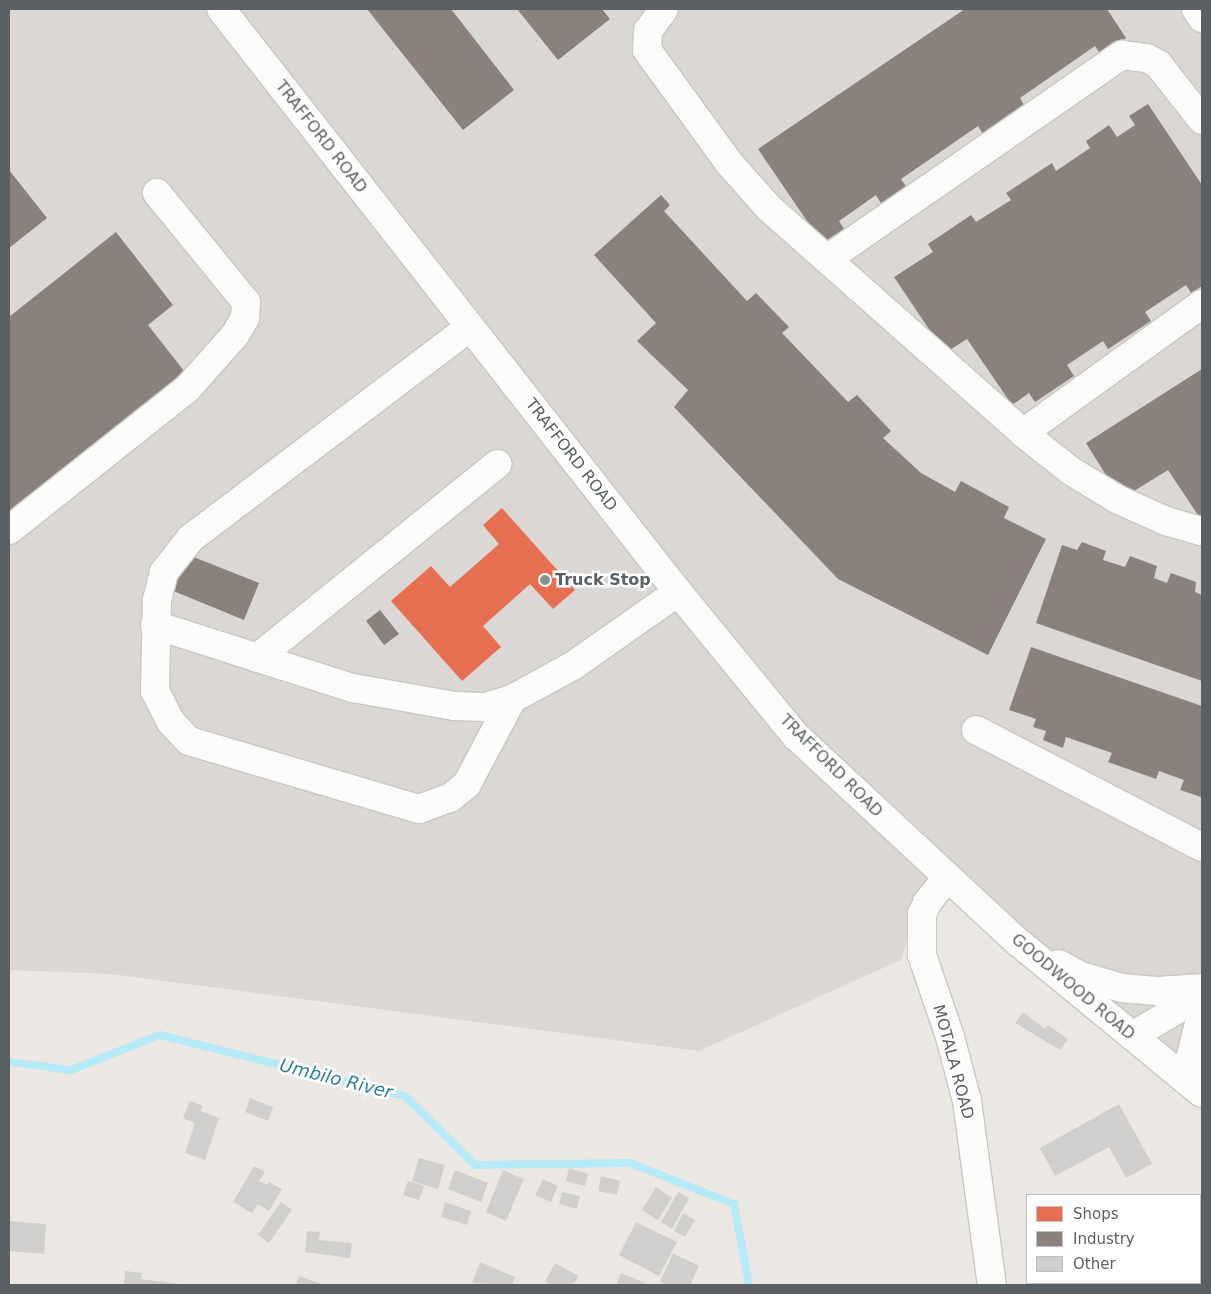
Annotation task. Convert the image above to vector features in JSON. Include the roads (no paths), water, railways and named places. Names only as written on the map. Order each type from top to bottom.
[{"type":"street","name":"TRAFFORD ROAD","points":[[221,9],[678,592],[796,736],[947,878]]},
{"type":"street","points":[[664,9],[648,31],[647,50],[728,163],[769,208],[1023,433],[1071,470],[1117,499],[1166,521],[1202,532]]},
{"type":"street","points":[[1196,9],[1202,18]]},
{"type":"street","points":[[826,259],[1122,55],[1147,58],[1158,64],[1202,120]]},
{"type":"street","points":[[9,530],[187,389],[236,335],[245,318],[246,302],[158,193]]},
{"type":"street","points":[[1023,433],[1202,304]]},
{"type":"street","points":[[470,327],[190,539],[164,572],[155,626],[155,691],[172,722],[189,741],[419,809],[450,798],[467,784],[512,699]]},
{"type":"street","points":[[257,658],[498,464]]},
{"type":"street","points":[[155,626],[353,688],[454,706],[486,707],[512,699],[574,666],[678,592]]},
{"type":"street","points":[[976,730],[1202,847]]},
{"type":"street","name":"GOODWOOD ROAD","points":[[947,878],[1018,942],[1194,1086]]},
{"type":"street","name":"MOTALA ROAD","points":[[947,878],[927,903],[922,914],[922,955],[950,1037],[967,1101],[992,1285]]},
{"type":"street","points":[[1018,942],[1081,976],[1122,988],[1159,991],[1202,988]]},
{"type":"street","points":[[1132,1036],[1202,995]]},
{"type":"street","points":[[1194,1086],[1202,1012]]},
{"type":"waterway","name":"Umbilo River","points":[[9,1062],[71,1070],[160,1035],[405,1096],[475,1165],[630,1163],[734,1204],[749,1285]]},
{"type":"place","name":"Truck Stop","points":[[545,580]]}]
